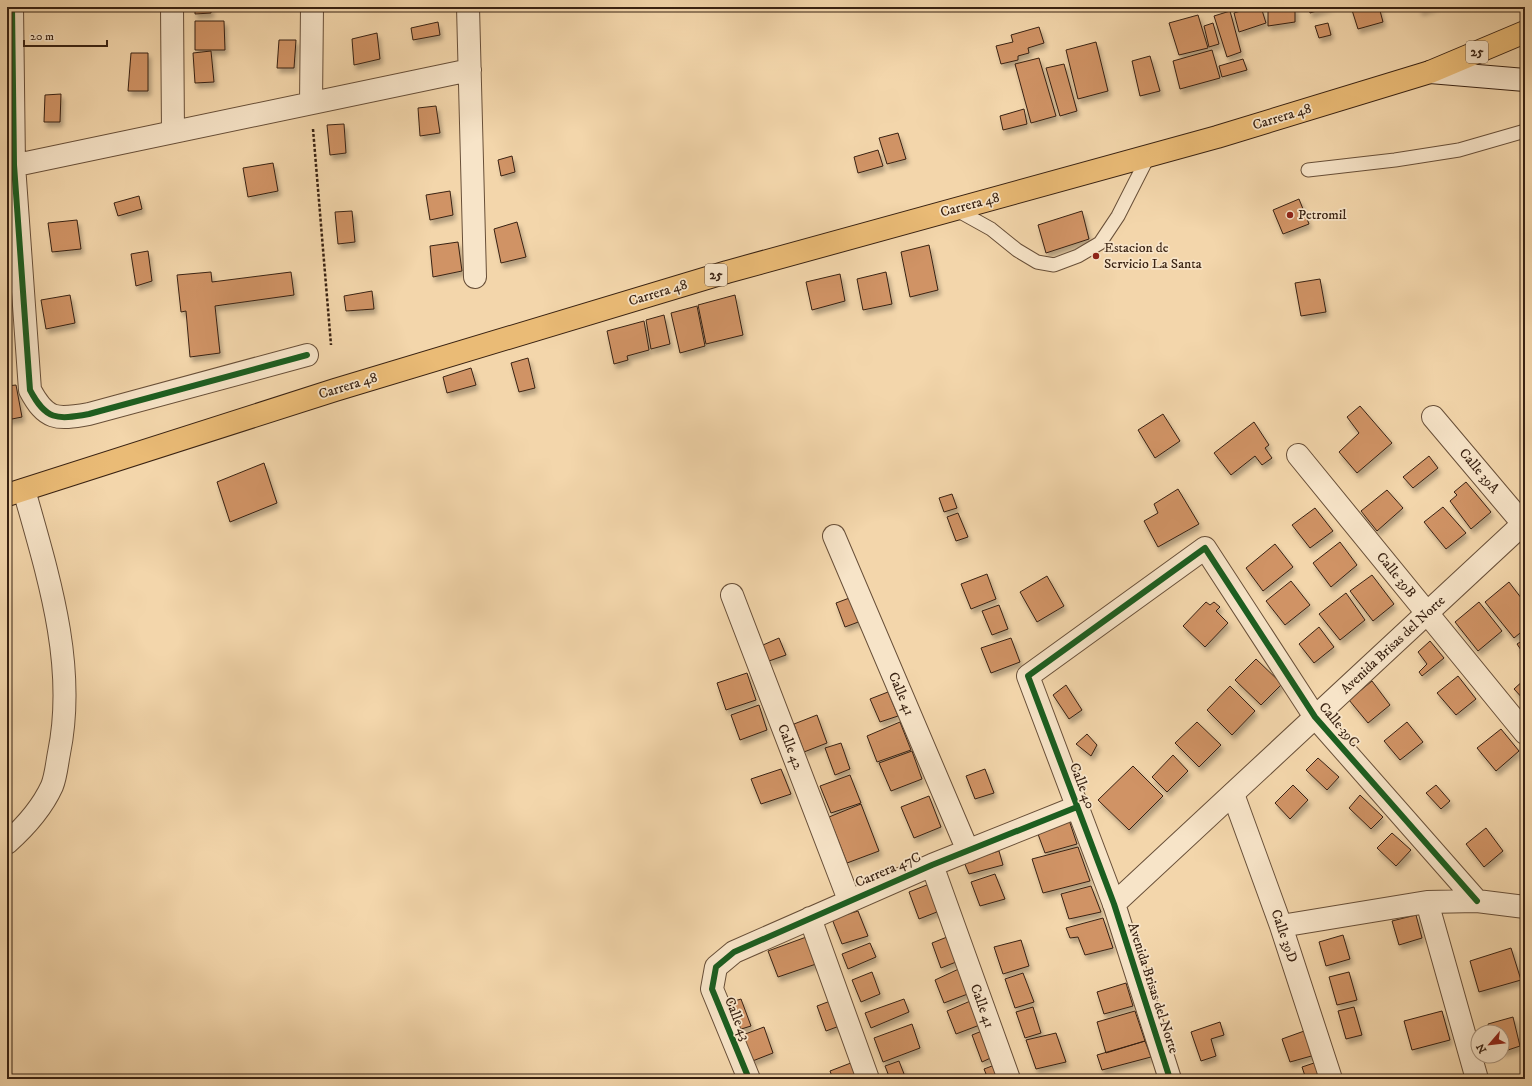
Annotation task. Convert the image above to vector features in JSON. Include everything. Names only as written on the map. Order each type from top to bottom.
[{"type":"main road","name":"25","points":[[1430,72],[1525,32]]},
{"type":"main road","name":"Carrera 48","points":[[16,493],[335,390],[727,272],[1217,137],[1430,72]]},
{"type":"street","points":[[12,7],[11,166],[30,390],[39,406],[51,416],[69,418],[307,356]]},
{"type":"street","points":[[172,7],[173,132]]},
{"type":"street","points":[[311,104],[312,7]]},
{"type":"street","points":[[468,7],[475,277]]},
{"type":"street","points":[[11,166],[470,70]]},
{"type":"street","points":[[1430,72],[1525,80]]},
{"type":"street","name":"Calle 39A","points":[[1433,417],[1524,524]]},
{"type":"street","name":"Calle 39B","points":[[1298,455],[1525,733]]},
{"type":"street","points":[[7,843],[27,825],[52,785],[63,732],[65,667],[51,593],[16,493]]},
{"type":"street","name":"Avenida Brisas del Norte","points":[[1170,1079],[1114,904],[1524,524]]},
{"type":"street","name":"Calle 41","points":[[834,536],[968,851]]},
{"type":"street","name":"Calle 39C","points":[[1028,676],[1205,548],[1315,717],[1477,901]]},
{"type":"street","name":"Calle 42","points":[[732,595],[849,900]]},
{"type":"street","name":"Calle 40","points":[[1028,676],[1114,904]]},
{"type":"street","name":"Calle 39D","points":[[1233,794],[1281,926],[1331,1079]]},
{"type":"street","name":"Carrera 47C","points":[[716,968],[734,952],[849,900],[1077,807]]},
{"type":"street","name":"Calle 41","points":[[932,865],[1009,1079]]},
{"type":"street","points":[[1281,926],[1427,902],[1477,901],[1525,907]]},
{"type":"street","points":[[1427,902],[1477,1079]]},
{"type":"street","points":[[810,918],[868,1079]]},
{"type":"street","name":"Calle 43","points":[[716,968],[712,989],[749,1079]]},
{"type":"lane","points":[[1308,170],[1395,160],[1459,150],[1525,131]]},
{"type":"lane","points":[[955,209],[991,229],[1017,250],[1037,262],[1054,265],[1078,256],[1100,243],[1118,216],[1149,155]]},
{"type":"path","points":[[311,104],[332,350]]},
{"type":"building","points":[[195,7],[211,7],[211,13],[195,14]]},
{"type":"building","points":[[1254,7],[1261,7],[1266,23],[1239,32],[1234,13]]},
{"type":"building","points":[[1295,7],[1295,22],[1268,26],[1268,10]]},
{"type":"building","points":[[1309,7],[1330,7],[1310,13]]},
{"type":"building","points":[[1351,7],[1379,7],[1383,22],[1358,29]]},
{"type":"building","points":[[1419,7],[1434,7],[1420,11]]},
{"type":"building","points":[[1230,11],[1241,52],[1227,57],[1214,16]]},
{"type":"building","points":[[1198,15],[1208,48],[1179,55],[1169,23]]},
{"type":"building","points":[[195,21],[224,21],[225,50],[195,50]]},
{"type":"building","points":[[438,22],[440,35],[413,40],[411,28]]},
{"type":"building","points":[[1213,23],[1219,44],[1209,47],[1204,26]]},
{"type":"building","points":[[1328,23],[1331,35],[1319,38],[1315,26]]},
{"type":"building","points":[[1039,27],[1044,43],[1028,48],[1029,53],[1018,56],[1018,60],[1001,64],[996,46],[1013,42],[1011,35]]},
{"type":"building","points":[[377,33],[380,59],[354,65],[352,39]]},
{"type":"building","points":[[279,40],[296,40],[294,68],[277,68]]},
{"type":"building","points":[[1096,42],[1108,91],[1078,99],[1066,50]]},
{"type":"building","points":[[1212,50],[1220,78],[1180,89],[1173,61]]},
{"type":"building","points":[[211,51],[214,82],[195,83],[193,53]]},
{"type":"building","points":[[131,53],[148,53],[148,91],[128,91]]},
{"type":"building","points":[[1150,56],[1160,91],[1140,96],[1132,61]]},
{"type":"building","points":[[1039,58],[1056,116],[1031,123],[1015,64]]},
{"type":"building","points":[[1243,59],[1247,70],[1222,77],[1219,66]]},
{"type":"building","points":[[1064,64],[1077,111],[1060,116],[1046,68]]},
{"type":"building","points":[[61,94],[60,122],[44,122],[45,95]]},
{"type":"building","points":[[436,106],[440,133],[420,136],[418,108]]},
{"type":"building","points":[[1024,109],[1027,124],[1003,130],[1000,116]]},
{"type":"building","points":[[344,124],[346,153],[330,155],[327,125]]},
{"type":"building","points":[[898,133],[906,159],[887,164],[879,138]]},
{"type":"building","points":[[878,150],[883,166],[858,173],[854,157]]},
{"type":"building","points":[[512,156],[515,172],[501,176],[498,160]]},
{"type":"building","points":[[273,163],[278,191],[248,197],[243,168]]},
{"type":"building","points":[[450,191],[453,215],[430,220],[426,195]]},
{"type":"building","points":[[139,196],[142,209],[118,216],[114,203]]},
{"type":"building","name":"Petromil","points":[[1299,199],[1309,224],[1283,234],[1273,210]]},
{"type":"building","points":[[352,211],[355,242],[338,244],[335,212]]},
{"type":"building","points":[[1082,211],[1089,239],[1046,253],[1038,225]]},
{"type":"building","points":[[77,220],[81,249],[52,252],[48,223]]},
{"type":"building","points":[[517,222],[526,257],[501,263],[494,229]]},
{"type":"building","points":[[458,242],[462,271],[433,277],[430,246]]},
{"type":"building","points":[[929,245],[938,290],[910,297],[901,252]]},
{"type":"building","points":[[148,251],[152,281],[136,286],[131,254]]},
{"type":"building","points":[[211,272],[212,282],[291,272],[294,295],[215,306],[220,353],[190,357],[186,311],[181,312],[177,275]]},
{"type":"building","points":[[886,272],[892,304],[863,310],[857,279]]},
{"type":"building","points":[[840,274],[845,301],[812,310],[806,282]]},
{"type":"building","points":[[1320,279],[1326,312],[1301,316],[1295,283]]},
{"type":"building","points":[[372,291],[374,309],[346,311],[344,296]]},
{"type":"building","points":[[70,295],[75,323],[46,329],[41,300]]},
{"type":"building","points":[[735,295],[743,335],[706,344],[698,305]]},
{"type":"building","points":[[697,306],[705,346],[680,353],[671,313]]},
{"type":"building","points":[[664,315],[670,344],[651,349],[646,320]]},
{"type":"building","points":[[644,321],[649,350],[627,356],[628,360],[614,364],[607,331]]},
{"type":"building","points":[[528,358],[535,388],[519,392],[511,363]]},
{"type":"building","points":[[471,368],[476,385],[447,393],[443,377]]},
{"type":"building","points":[[16,385],[22,417],[7,420],[7,386]]},
{"type":"building","points":[[1360,406],[1392,443],[1357,473],[1339,452],[1359,433],[1347,417]]},
{"type":"building","points":[[1163,414],[1180,441],[1155,458],[1138,430]]},
{"type":"building","points":[[1254,422],[1269,445],[1265,448],[1272,458],[1262,465],[1255,456],[1231,475],[1214,453]]},
{"type":"building","points":[[1429,456],[1438,468],[1413,488],[1403,477]]},
{"type":"building","points":[[264,463],[277,503],[230,522],[217,482]]},
{"type":"building","points":[[1466,482],[1491,512],[1471,529],[1450,501],[1457,495],[1454,492]]},
{"type":"building","points":[[1178,489],[1199,524],[1158,547],[1144,521],[1158,513],[1154,504]]},
{"type":"building","points":[[1387,490],[1403,508],[1377,531],[1361,511]]},
{"type":"building","points":[[952,494],[957,508],[944,512],[939,498]]},
{"type":"building","points":[[1443,507],[1466,533],[1446,549],[1424,522]]},
{"type":"building","points":[[1315,508],[1333,531],[1310,548],[1292,525]]},
{"type":"building","points":[[958,513],[968,537],[956,541],[947,517]]},
{"type":"building","points":[[1340,542],[1357,565],[1331,587],[1313,563]]},
{"type":"building","points":[[1275,544],[1293,567],[1263,591],[1246,568]]},
{"type":"building","points":[[987,574],[996,599],[971,609],[961,584]]},
{"type":"building","points":[[1372,575],[1394,604],[1373,621],[1350,591]]},
{"type":"building","points":[[1047,576],[1064,606],[1037,622],[1020,592]]},
{"type":"building","points":[[1291,581],[1310,605],[1285,625],[1266,601]]},
{"type":"building","points":[[1509,582],[1525,603],[1525,629],[1514,638],[1485,602]]},
{"type":"building","points":[[1346,593],[1365,620],[1340,640],[1319,614]]},
{"type":"building","points":[[852,597],[861,621],[845,627],[836,603]]},
{"type":"building","points":[[1206,602],[1210,605],[1214,602],[1220,607],[1216,611],[1228,623],[1205,647],[1183,626]]},
{"type":"building","points":[[1479,602],[1502,631],[1478,651],[1455,622]]},
{"type":"building","points":[[999,605],[1008,629],[992,635],[982,611]]},
{"type":"building","points":[[1319,627],[1334,647],[1314,663],[1299,644]]},
{"type":"building","points":[[779,638],[786,655],[769,661],[763,645]]},
{"type":"building","points":[[1011,638],[1020,662],[991,673],[981,648]]},
{"type":"building","points":[[1525,639],[1525,656],[1517,644]]},
{"type":"building","points":[[1430,641],[1444,658],[1422,676],[1419,672],[1427,664],[1418,652]]},
{"type":"building","points":[[1256,659],[1282,684],[1261,705],[1235,680]]},
{"type":"building","points":[[747,673],[756,700],[726,710],[717,683]]},
{"type":"building","points":[[1458,676],[1476,699],[1456,715],[1437,693]]},
{"type":"building","points":[[1525,679],[1525,701],[1514,689]]},
{"type":"building","points":[[1372,681],[1390,705],[1368,723],[1349,700]]},
{"type":"building","points":[[1066,685],[1082,710],[1069,719],[1053,695]]},
{"type":"building","points":[[1230,686],[1255,711],[1232,735],[1207,710]]},
{"type":"building","points":[[888,692],[898,716],[880,722],[870,699]]},
{"type":"building","points":[[759,705],[767,730],[740,740],[731,715]]},
{"type":"building","points":[[817,715],[827,743],[804,752],[794,724]]},
{"type":"building","points":[[900,722],[911,750],[877,762],[867,736]]},
{"type":"building","points":[[1197,722],[1221,745],[1199,767],[1175,743]]},
{"type":"building","points":[[1407,722],[1423,742],[1400,760],[1384,741]]},
{"type":"building","points":[[1501,729],[1519,751],[1496,771],[1477,748]]},
{"type":"building","points":[[1087,734],[1097,745],[1091,756],[1076,744]]},
{"type":"building","points":[[841,743],[850,769],[835,775],[825,748]]},
{"type":"building","points":[[912,751],[922,779],[891,791],[879,763]]},
{"type":"building","points":[[1173,755],[1188,771],[1167,792],[1152,777]]},
{"type":"building","points":[[1318,758],[1339,777],[1327,790],[1306,770]]},
{"type":"building","points":[[1133,766],[1163,796],[1129,830],[1098,800]]},
{"type":"building","points":[[781,769],[791,794],[761,804],[751,779]]},
{"type":"building","points":[[985,769],[994,793],[975,799],[966,776]]},
{"type":"building","points":[[850,775],[861,803],[831,813],[820,786]]},
{"type":"building","points":[[1293,785],[1308,800],[1290,819],[1275,803]]},
{"type":"building","points":[[1436,785],[1450,801],[1441,809],[1426,793]]},
{"type":"building","points":[[1360,795],[1383,817],[1371,829],[1349,808]]},
{"type":"building","points":[[929,796],[941,827],[914,838],[901,807]]},
{"type":"building","points":[[861,804],[879,851],[847,863],[829,817]]},
{"type":"building","points":[[1068,817],[1077,844],[1045,853],[1035,826]]},
{"type":"building","points":[[1486,828],[1503,851],[1484,867],[1466,844]]},
{"type":"building","points":[[1392,833],[1411,850],[1396,866],[1377,848]]},
{"type":"building","points":[[1078,847],[1090,881],[1043,893],[1032,859]]},
{"type":"building","points":[[999,851],[1003,865],[969,874],[964,862]]},
{"type":"building","points":[[995,874],[1005,899],[980,906],[971,882]]},
{"type":"building","points":[[932,883],[942,910],[919,919],[909,892]]},
{"type":"building","points":[[1091,886],[1101,912],[1069,919],[1061,894]]},
{"type":"building","points":[[858,911],[868,936],[842,944],[832,919]]},
{"type":"building","points":[[1416,915],[1422,938],[1399,945],[1392,921]]},
{"type":"building","points":[[1103,918],[1113,948],[1085,955],[1078,937],[1070,938],[1066,928]]},
{"type":"building","points":[[952,935],[961,960],[941,968],[932,943]]},
{"type":"building","points":[[1343,935],[1350,959],[1326,966],[1319,942]]},
{"type":"building","points":[[809,936],[819,963],[778,977],[768,951]]},
{"type":"building","points":[[1021,940],[1029,966],[1003,974],[994,947]]},
{"type":"building","points":[[870,943],[876,957],[848,969],[842,954]]},
{"type":"building","points":[[1511,948],[1521,980],[1479,992],[1470,961]]},
{"type":"building","points":[[963,967],[973,992],[944,1003],[935,980]]},
{"type":"building","points":[[872,972],[880,994],[861,1002],[852,980]]},
{"type":"building","points":[[1349,972],[1357,1000],[1337,1005],[1329,977]]},
{"type":"building","points":[[1023,973],[1034,1002],[1015,1008],[1005,979]]},
{"type":"building","points":[[1126,983],[1133,1006],[1104,1014],[1097,992]]},
{"type":"building","points":[[741,999],[751,1026],[738,1030],[728,1003]]},
{"type":"building","points":[[904,999],[909,1012],[871,1028],[865,1013]]},
{"type":"building","points":[[975,999],[985,1023],[956,1034],[947,1011]]},
{"type":"building","points":[[833,1000],[842,1025],[826,1031],[817,1006]]},
{"type":"building","points":[[1033,1007],[1041,1033],[1025,1038],[1016,1012]]},
{"type":"building","points":[[1354,1007],[1362,1035],[1346,1039],[1338,1011]]},
{"type":"building","points":[[1135,1011],[1145,1041],[1106,1053],[1097,1022]]},
{"type":"building","points":[[1442,1011],[1450,1040],[1412,1050],[1404,1021]]},
{"type":"building","points":[[1513,1017],[1520,1046],[1510,1049],[1510,1024],[1488,1024]]},
{"type":"building","points":[[1220,1022],[1224,1035],[1211,1039],[1216,1056],[1201,1061],[1191,1032]]},
{"type":"building","points":[[912,1024],[920,1048],[883,1062],[874,1038]]},
{"type":"building","points":[[764,1027],[773,1053],[750,1062],[740,1036]]},
{"type":"building","points":[[987,1029],[997,1055],[982,1062],[972,1035]]},
{"type":"building","points":[[1307,1030],[1315,1055],[1290,1062],[1282,1039]]},
{"type":"building","points":[[1056,1033],[1066,1062],[1036,1069],[1026,1040]]},
{"type":"building","points":[[1145,1041],[1151,1057],[1102,1070],[1097,1055]]},
{"type":"building","points":[[856,1061],[863,1079],[833,1079],[830,1071]]},
{"type":"building","points":[[899,1061],[906,1079],[890,1079],[885,1066]]},
{"type":"building","points":[[1317,1062],[1323,1079],[1306,1079],[1302,1067]]},
{"type":"building","points":[[1000,1063],[1006,1079],[988,1079],[984,1069]]},
{"type":"building","points":[[1157,1075],[1158,1079],[1144,1079]]},
{"type":"cycle path","points":[[12,7],[14,165],[30,390],[41,407],[53,416],[68,417],[89,414],[307,355]]},
{"type":"cycle path","points":[[1170,1079],[1114,904],[1028,676],[1205,548],[1315,717],[1477,901]]},
{"type":"cycle path","points":[[749,1079],[712,989],[716,967],[734,952],[932,865],[1077,807]]},
{"type":"place","name":"Petromil","points":[[1290,215]]},
{"type":"place","name":"Estacion de Servicio La Santa","points":[[1096,256]]}]
